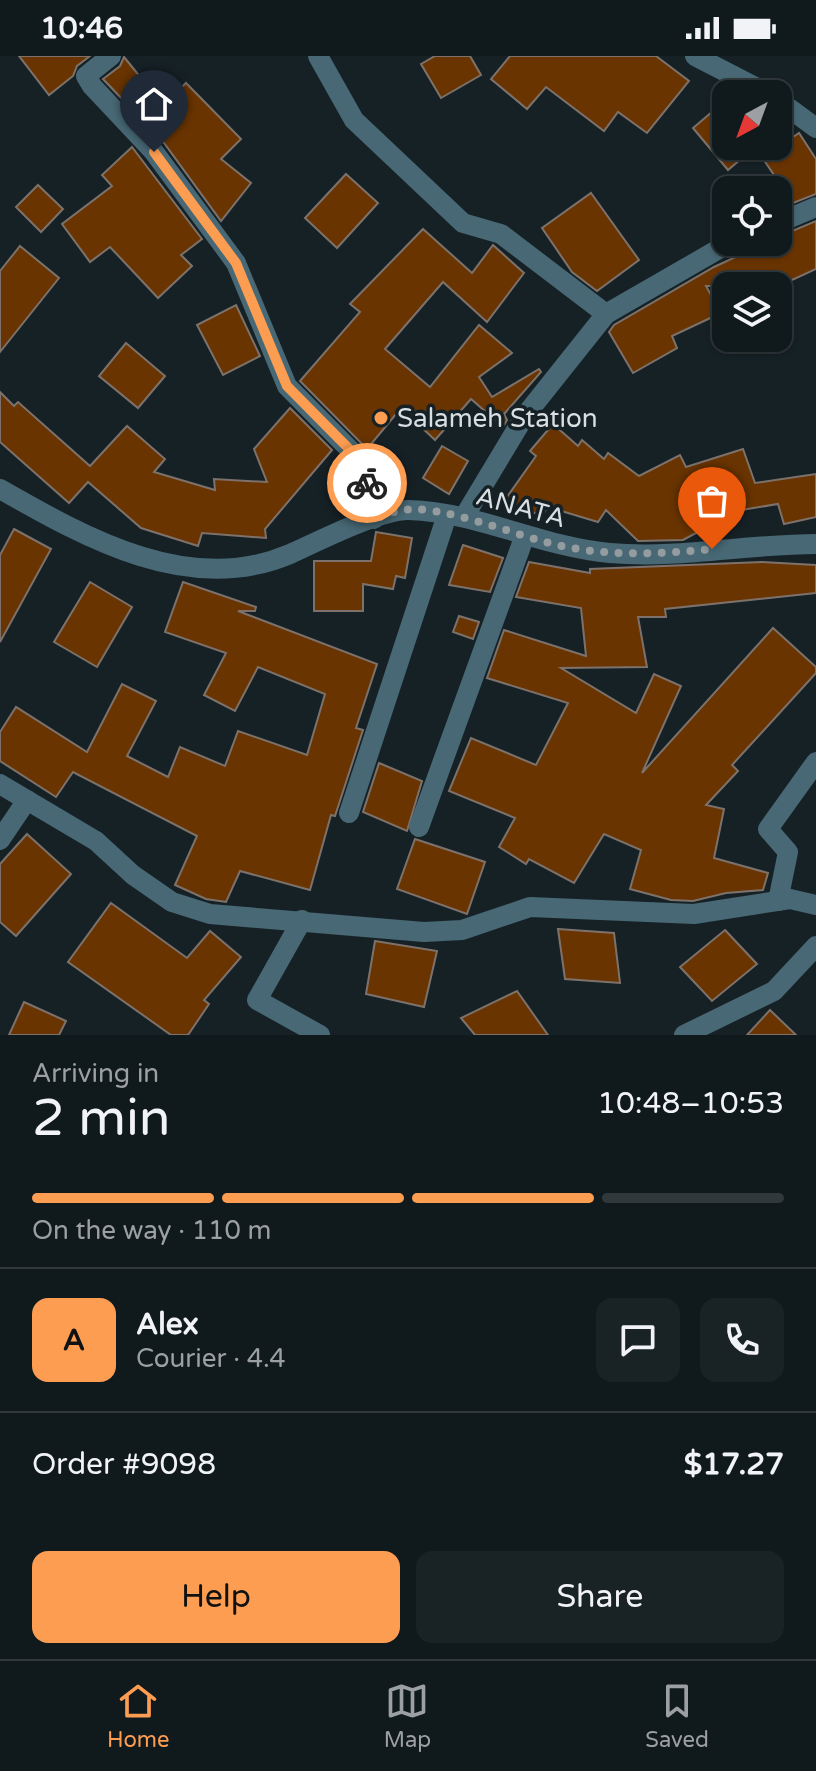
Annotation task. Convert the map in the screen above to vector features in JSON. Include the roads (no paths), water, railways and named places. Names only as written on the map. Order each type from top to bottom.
[{"type":"street","points":[[111,56],[86,76],[154,152],[236,263],[287,386],[363,463],[374,519]]},
{"type":"street","points":[[318,56],[354,120],[463,223],[501,234],[606,314]]},
{"type":"street","points":[[695,56],[742,80]]},
{"type":"street","points":[[792,110],[816,128]]},
{"type":"street","points":[[792,217],[816,207]]},
{"type":"street","points":[[349,813],[456,516],[524,417],[606,314],[712,253]]},
{"type":"street","name":"ANATA","points":[[0,489],[71,530],[132,554],[202,571],[265,564],[406,509],[456,516],[608,553],[654,555],[816,544]]},
{"type":"street","points":[[419,827],[525,535]]},
{"type":"street","points":[[778,901],[788,852],[768,829],[816,762]]},
{"type":"street","points":[[0,784],[96,841],[133,875],[172,902],[210,914],[424,932],[462,930],[530,907],[694,914],[790,899],[816,905]]},
{"type":"street","points":[[0,840],[27,800]]},
{"type":"street","points":[[302,920],[257,1000],[320,1035]]},
{"type":"street","points":[[684,1035],[774,991],[816,946]]},
{"type":"place","name":"Salameh Station","points":[[381,418]]}]
